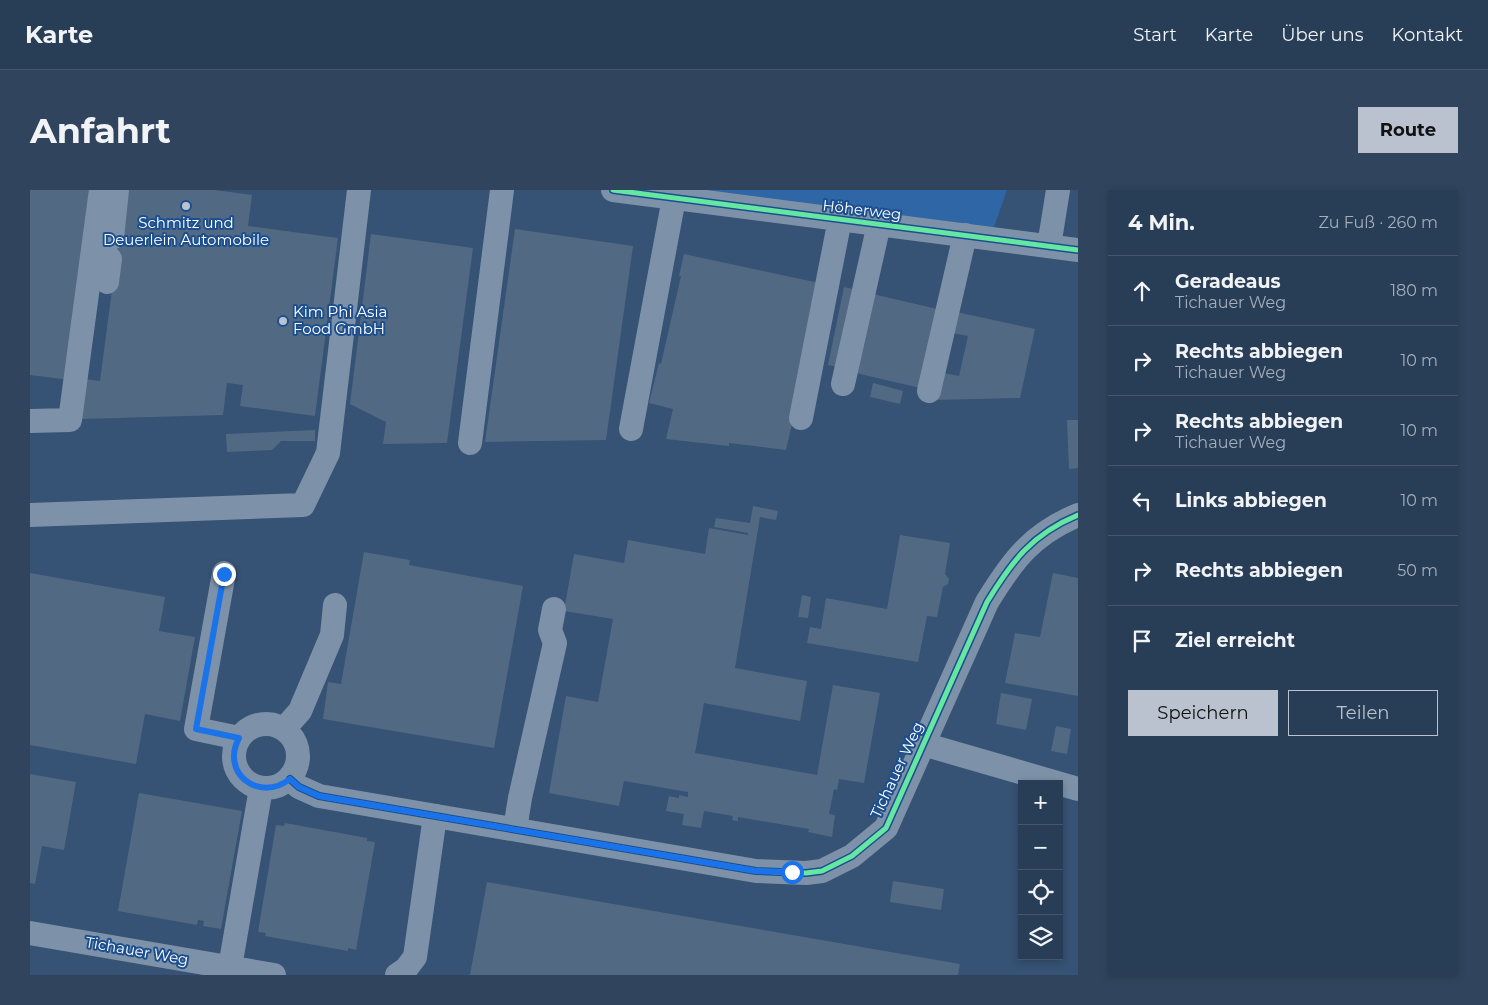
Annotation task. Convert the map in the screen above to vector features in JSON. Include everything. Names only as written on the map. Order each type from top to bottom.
[{"type":"street","points":[[30,421],[70,420],[101,190]]},
{"type":"street","points":[[107,282],[117,190]]},
{"type":"street","points":[[30,515],[303,505],[328,453],[359,190]]},
{"type":"street","points":[[470,443],[502,190]]},
{"type":"street","name":"Höherweg","points":[[613,190],[674,198],[735,198],[840,219],[1078,250]]},
{"type":"street","points":[[1049,246],[1058,190]]},
{"type":"street","points":[[631,430],[674,198]]},
{"type":"street","points":[[801,418],[840,219]]},
{"type":"street","points":[[843,384],[878,224]]},
{"type":"street","points":[[929,391],[965,236]]},
{"type":"street","name":"Tichauer Weg","points":[[290,779],[299,787],[319,796],[756,871],[806,873],[822,870],[852,856],[886,828],[987,602],[1003,576],[1034,540],[1055,526],[1078,515]]},
{"type":"street","points":[[224,574],[196,729],[239,738]]},
{"type":"street","points":[[284,729],[300,711],[332,635],[336,605]]},
{"type":"street","points":[[515,829],[520,798],[555,643],[550,630],[554,610]]},
{"type":"street","points":[[270,724],[284,729],[294,739],[298,752],[297,766],[290,779],[273,788],[261,788],[242,778],[235,765],[234,751],[239,738],[250,728],[256,726],[270,724]]},
{"type":"street","points":[[923,744],[1078,789]]},
{"type":"street","points":[[230,967],[261,788]]},
{"type":"street","points":[[397,975],[406,970],[415,957],[435,816]]},
{"type":"street","name":"Tichauer Weg","points":[[30,933],[274,975]]},
{"type":"shaded area","points":[[690,190],[1007,190],[993,230]]},
{"type":"building","points":[[30,190],[95,190],[71,380],[30,375]]},
{"type":"building","points":[[125,190],[215,190],[252,195],[248,226],[338,238],[315,416],[240,406],[243,385],[227,383],[223,415],[80,419],[85,379],[100,381],[116,259],[101,257]]},
{"type":"building","points":[[515,229],[633,246],[606,440],[485,442]]},
{"type":"building","points":[[371,234],[473,248],[447,443],[383,444],[386,422],[350,404]]},
{"type":"building","points":[[684,254],[824,284],[786,450],[729,443],[729,446],[666,439],[673,409],[649,403],[659,363],[661,364],[681,276],[679,276]]},
{"type":"building","points":[[844,287],[861,291],[845,368],[828,365]]},
{"type":"building","points":[[873,294],[937,309],[920,388],[856,373]]},
{"type":"building","points":[[952,311],[1035,329],[1020,398],[933,400],[939,372],[959,376],[968,336],[947,332]]},
{"type":"building","points":[[873,383],[903,391],[900,404],[870,397]]},
{"type":"building","points":[[1067,420],[1078,420],[1078,468],[1069,469]]},
{"type":"building","points":[[315,430],[315,441],[281,441],[272,450],[227,452],[226,434]]},
{"type":"building","points":[[753,506],[778,511],[776,520],[760,517],[735,668],[807,681],[800,721],[704,703],[695,753],[817,775],[833,685],[880,693],[864,783],[839,779],[837,790],[834,789],[829,814],[835,815],[832,837],[808,832],[809,829],[738,817],[738,821],[732,820],[733,816],[704,811],[701,828],[682,825],[684,814],[666,811],[669,796],[679,798],[679,795],[688,797],[688,792],[624,781],[619,806],[549,793],[566,696],[598,702],[613,619],[564,611],[574,554],[624,563],[628,540],[705,554],[709,528],[748,535],[748,533],[714,527],[716,518],[750,523]]},
{"type":"building","points":[[900,535],[950,543],[945,574],[949,579],[948,584],[943,587],[937,617],[927,616],[918,662],[807,643],[810,627],[821,629],[826,598],[887,609]]},
{"type":"building","points":[[364,552],[410,560],[409,565],[523,586],[494,748],[323,719],[328,682],[341,684]]},
{"type":"building","points":[[30,573],[165,597],[159,631],[195,637],[180,721],[145,714],[136,764],[30,745]]},
{"type":"building","points":[[1053,573],[1078,578],[1078,696],[1005,683],[1015,633],[1040,637]]},
{"type":"building","points":[[802,595],[811,597],[808,618],[798,617]]},
{"type":"building","points":[[1001,693],[1032,699],[1026,730],[996,724]]},
{"type":"building","points":[[1056,726],[1071,729],[1067,754],[1051,751]]},
{"type":"building","points":[[30,774],[76,782],[64,850],[42,846],[35,884],[30,883]]},
{"type":"building","points":[[139,793],[242,811],[221,929],[203,926],[204,921],[198,920],[197,925],[118,911]]},
{"type":"building","points":[[285,823],[367,838],[367,841],[375,842],[356,950],[348,948],[348,951],[265,936],[266,933],[258,932],[276,825],[284,826]]},
{"type":"building","points":[[893,881],[944,889],[941,910],[890,902]]},
{"type":"building","points":[[487,882],[960,964],[958,975],[470,975]]},
{"type":"cycle path","points":[[613,190],[1078,250]]},
{"type":"cycle path","points":[[290,779],[299,787],[319,796],[756,871],[806,873],[822,871],[852,856],[886,828],[987,602],[1005,574],[1025,550],[1048,531],[1078,515]]},
{"type":"place","name":"Schmitz und Deuerlein Automobile","points":[[186,206]]},
{"type":"place","name":"Kim Phi Asia Food GmbH","points":[[283,321]]},
{"type":"route","points":[[224,574],[196,729],[239,738],[234,751],[235,765],[242,778],[254,786],[273,788],[290,779],[307,792],[319,796],[756,871],[792,872]]}]
